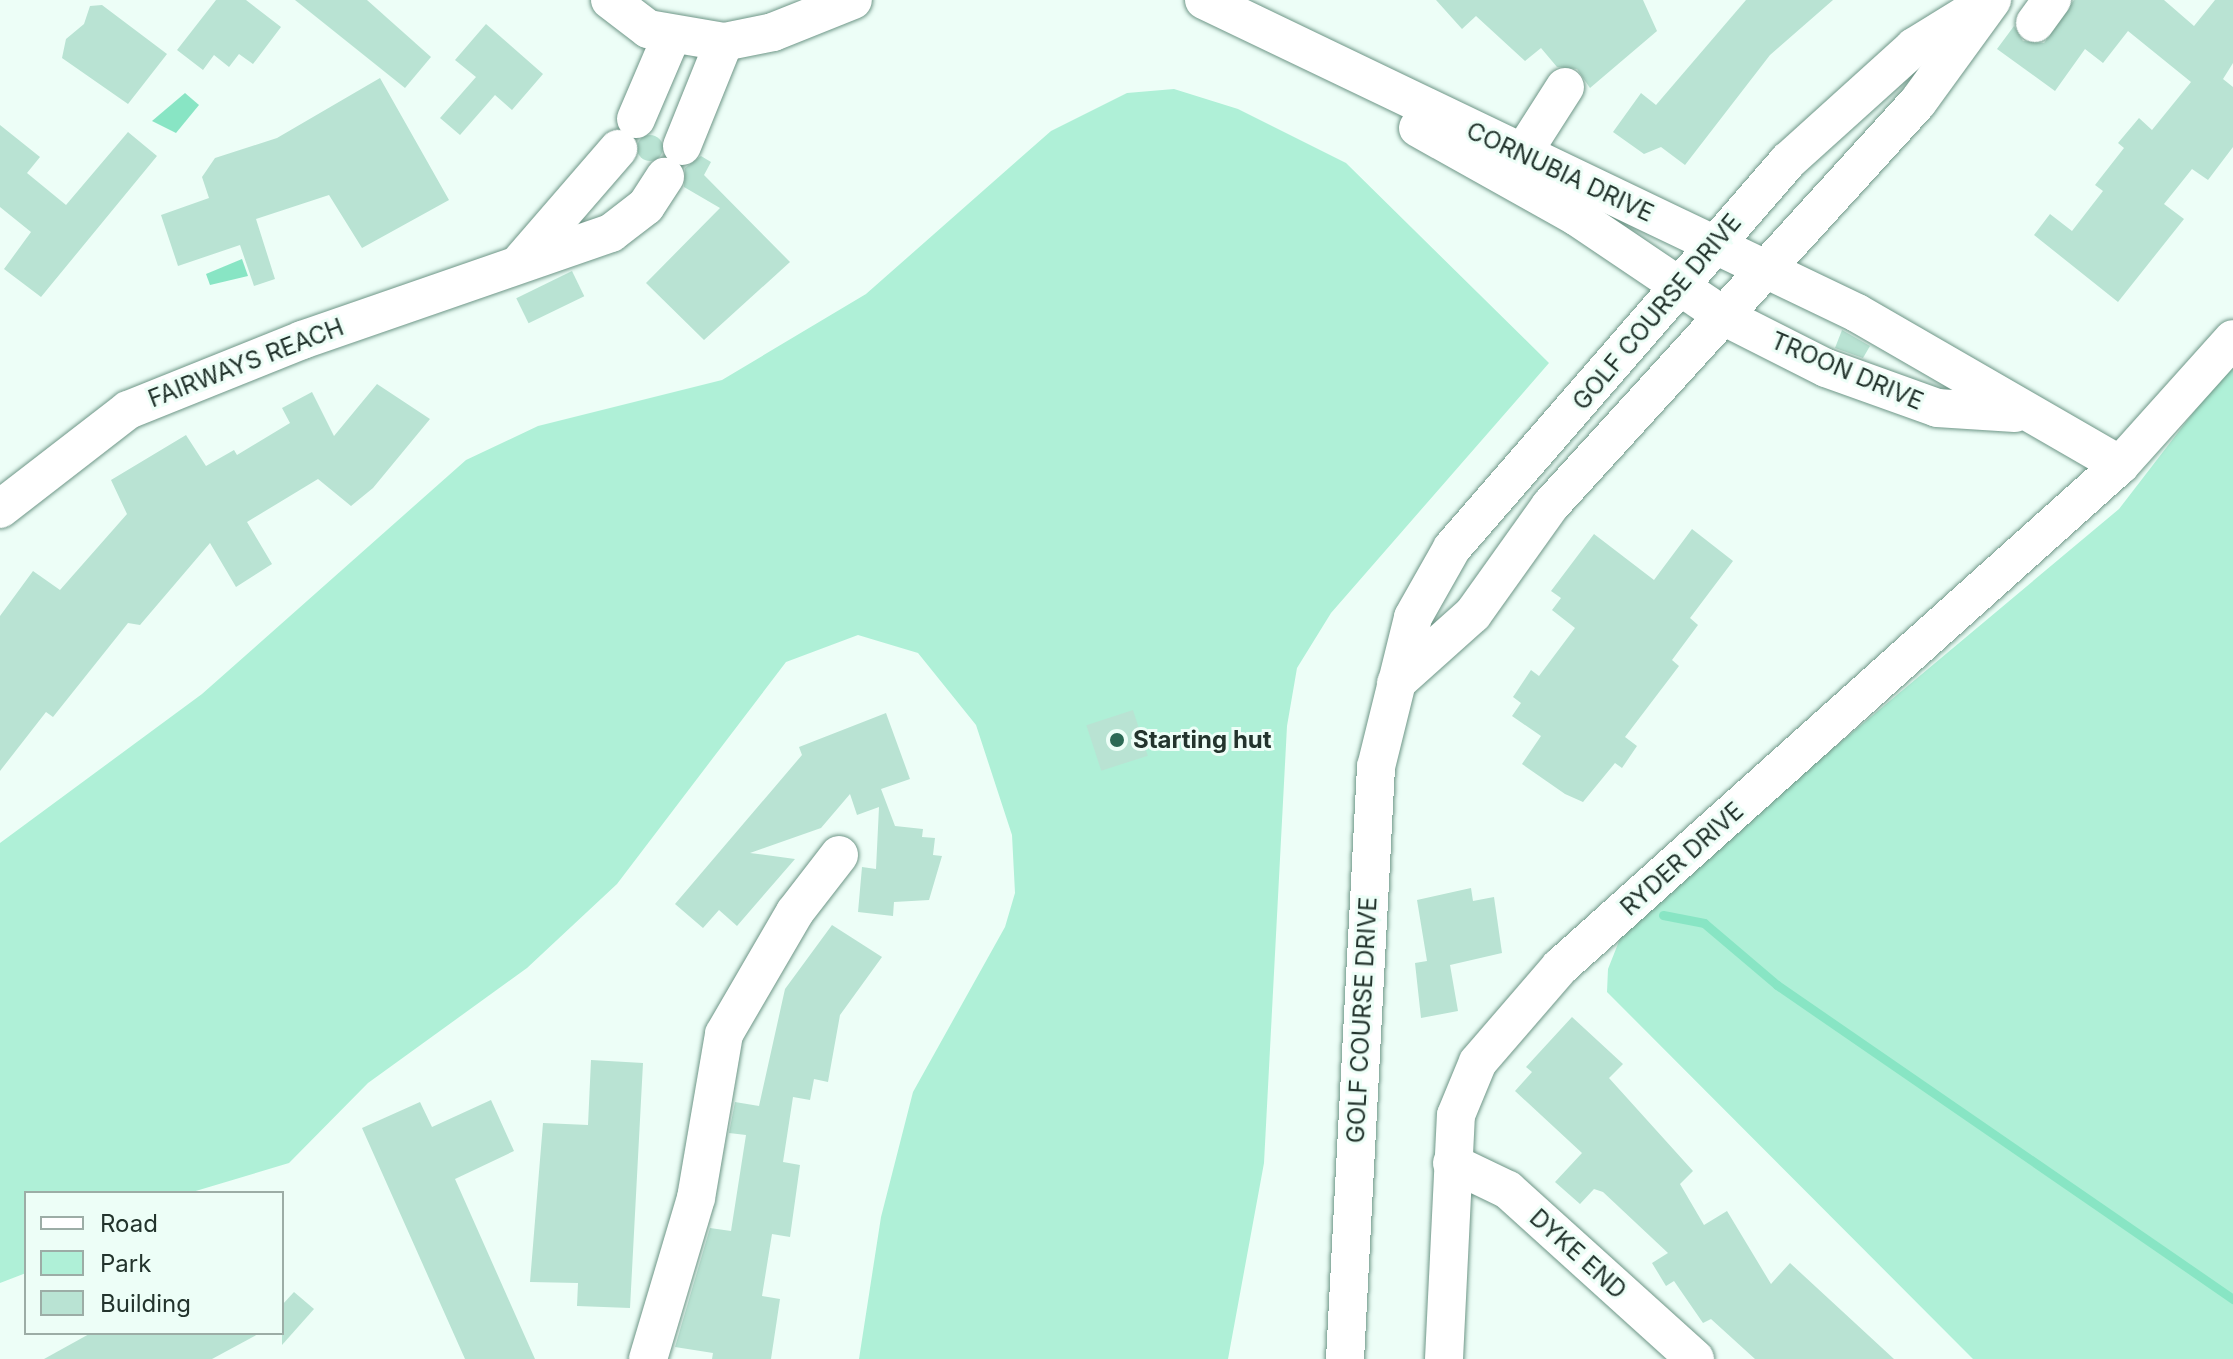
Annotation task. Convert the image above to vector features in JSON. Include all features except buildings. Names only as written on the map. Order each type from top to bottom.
[{"type":"street","points":[[610,0],[648,29],[724,42],[773,32],[853,0]]},
{"type":"street","name":"CORNUBIA DRIVE","points":[[1204,0],[1357,78],[1514,166],[1725,317]]},
{"type":"street","name":"GOLF COURSE DRIVE","points":[[1345,1359],[1376,767],[1413,617],[1452,548],[1788,161],[1914,47],[1991,0]]},
{"type":"street","name":"GOLF COURSE DRIVE","points":[[1396,683],[1473,614],[1550,506],[1725,317],[1762,269],[1918,102],[1991,0]]},
{"type":"street","name":"FAIRWAYS REACH","points":[[517,264],[563,220],[627,134],[672,35]]},
{"type":"street","name":"FAIRWAYS REACH","points":[[0,509],[128,410],[517,264],[611,233],[646,206],[674,161],[724,42]]},
{"type":"street","points":[[1514,166],[1565,87]]},
{"type":"street","name":"CORNUBIA DRIVE","points":[[1514,166],[1712,245],[1762,269]]},
{"type":"street","name":"TROON DRIVE","points":[[1762,269],[1857,313],[2022,413],[2120,465]]},
{"type":"street","name":"TROON DRIVE","points":[[1725,317],[1826,368],[1937,408],[2022,413]]},
{"type":"street","points":[[2120,465],[2233,339]]},
{"type":"street","name":"RYDER DRIVE","points":[[1444,1359],[1456,1115],[1478,1062],[1560,967],[2120,465]]},
{"type":"street","points":[[648,1359],[696,1198],[724,1034],[795,912],[839,855]]},
{"type":"street","name":"DYKE END","points":[[1452,1163],[1508,1190],[1695,1359]]},
{"type":"green space","points":[[1174,89],[1238,109],[1346,163],[1549,363],[1331,613],[1297,668],[1287,726],[1264,1163],[1228,1359],[859,1359],[881,1217],[913,1092],[1005,927],[1015,893],[1012,835],[976,725],[918,653],[858,635],[786,662],[617,884],[527,968],[368,1083],[289,1163],[196,1191],[24,1191],[24,1274],[0,1283],[0,843],[202,694],[466,460],[538,426],[722,380],[866,294],[1051,131],[1127,93]]},
{"type":"green space","points":[[2233,361],[2233,1359],[1973,1359],[1607,992],[1608,969],[1627,921],[2119,509]]},
{"type":"shaded area","points":[[185,93],[199,105],[176,133],[152,121]]},
{"type":"shaded area","points":[[242,259],[248,276],[210,285],[206,274]]},
{"type":"waterway","points":[[1663,915],[1704,923],[1777,985],[2233,1299]]},
{"type":"place","name":"Starting hut","points":[[1117,740]]}]
